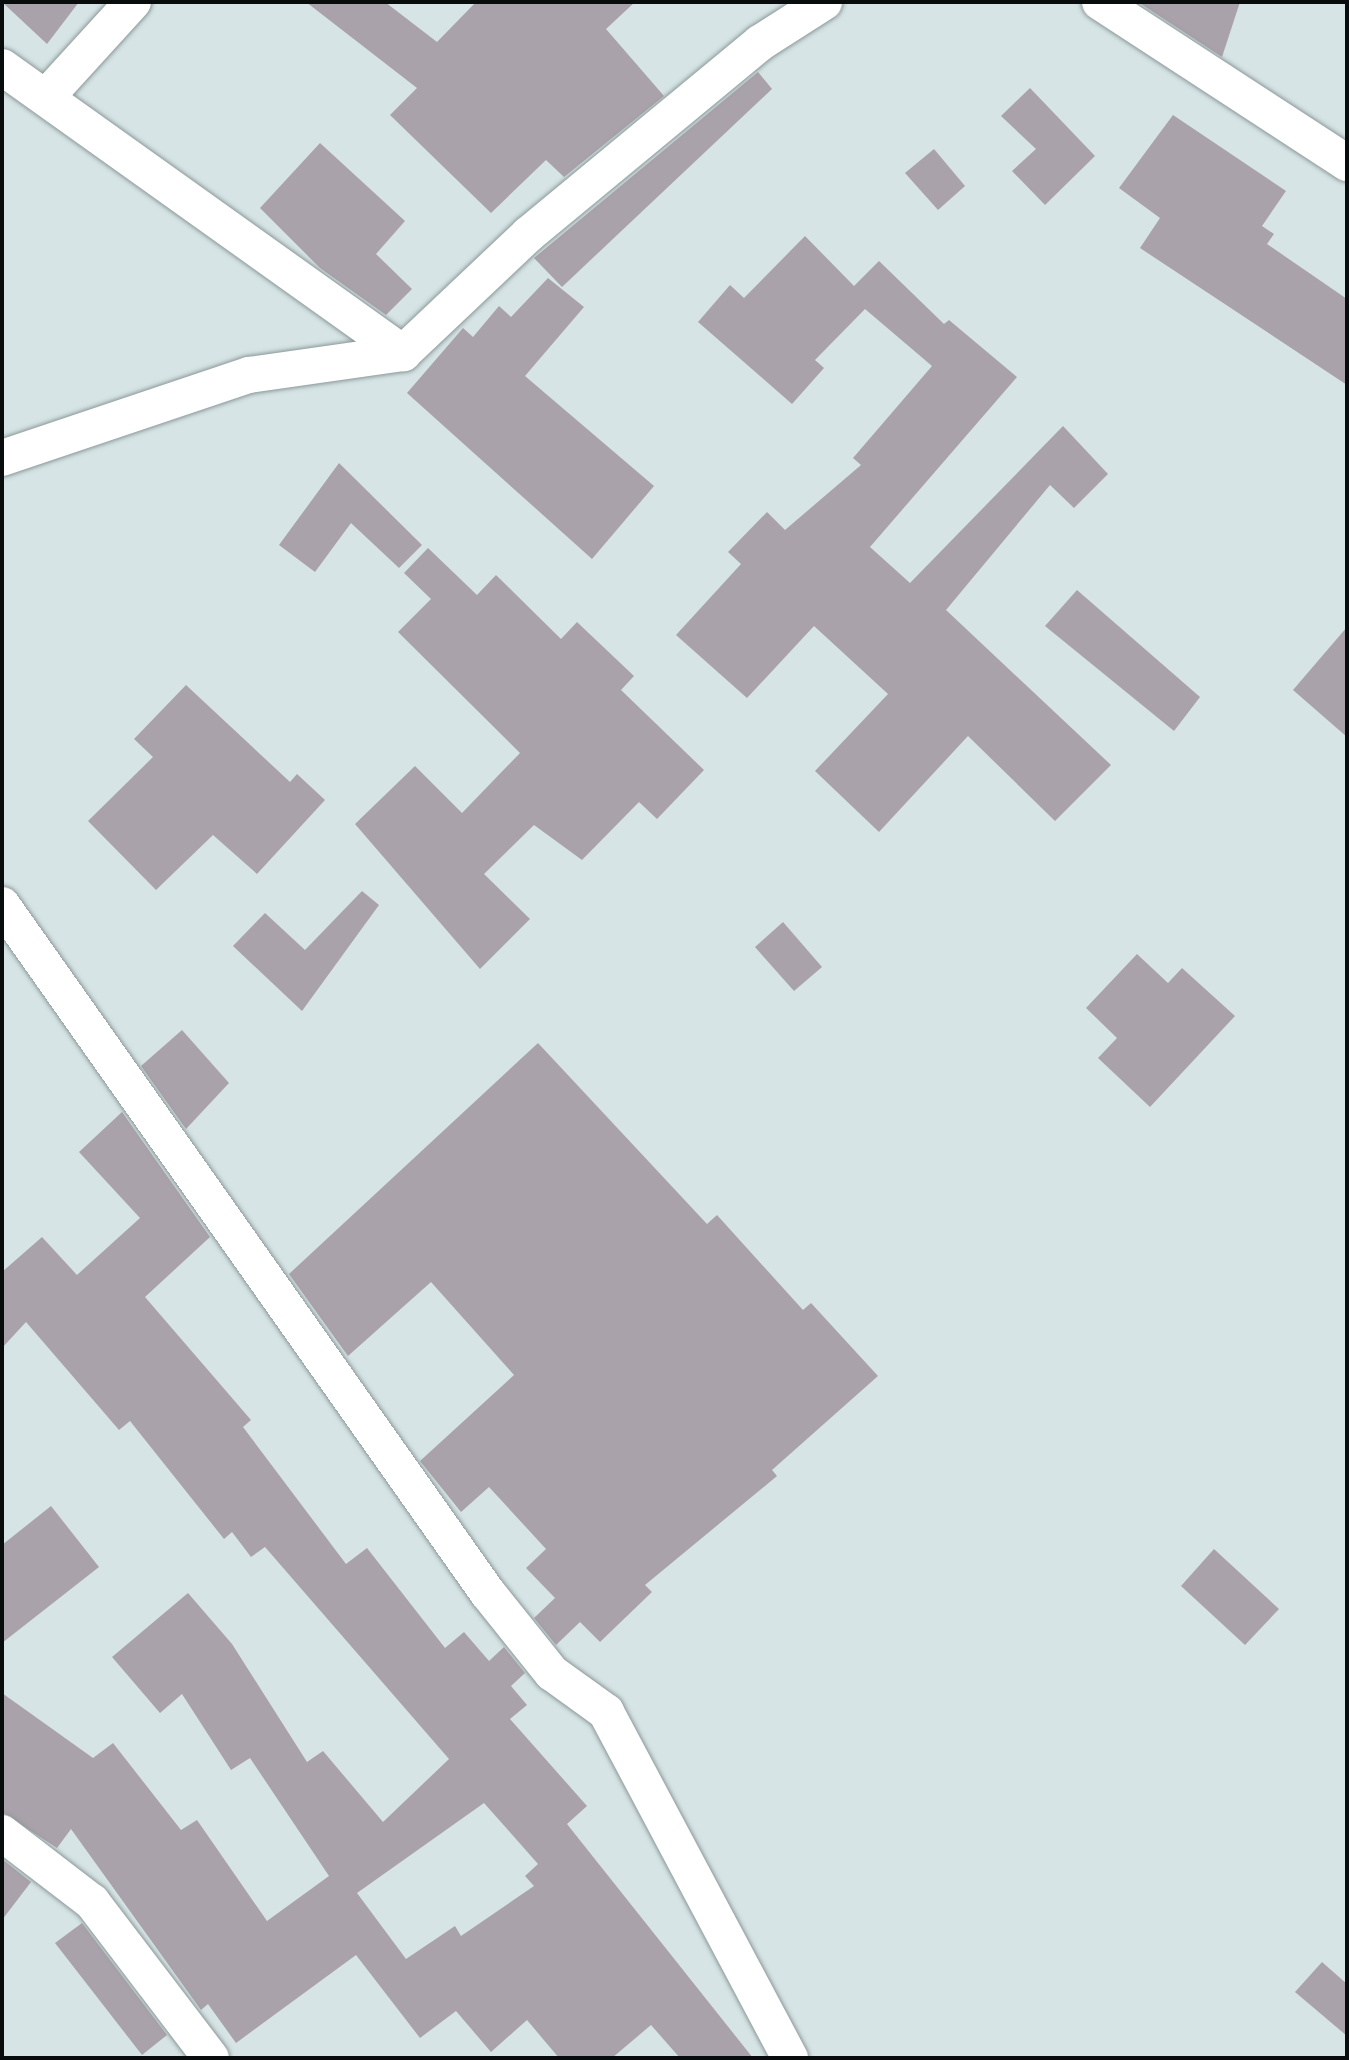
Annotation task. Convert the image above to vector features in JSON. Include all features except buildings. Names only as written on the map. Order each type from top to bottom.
[{"type":"street","points":[[48,95],[133,2]]},
{"type":"street","points":[[2,458],[249,375],[403,353],[529,234],[760,43],[824,2]]},
{"type":"street","points":[[1100,2],[1347,163]]},
{"type":"street","points":[[2,67],[48,95],[403,353]]},
{"type":"street","points":[[2,905],[487,1592],[552,1673],[606,1712],[790,2058]]},
{"type":"street","points":[[2,1833],[92,1902],[195,2053]]}]
